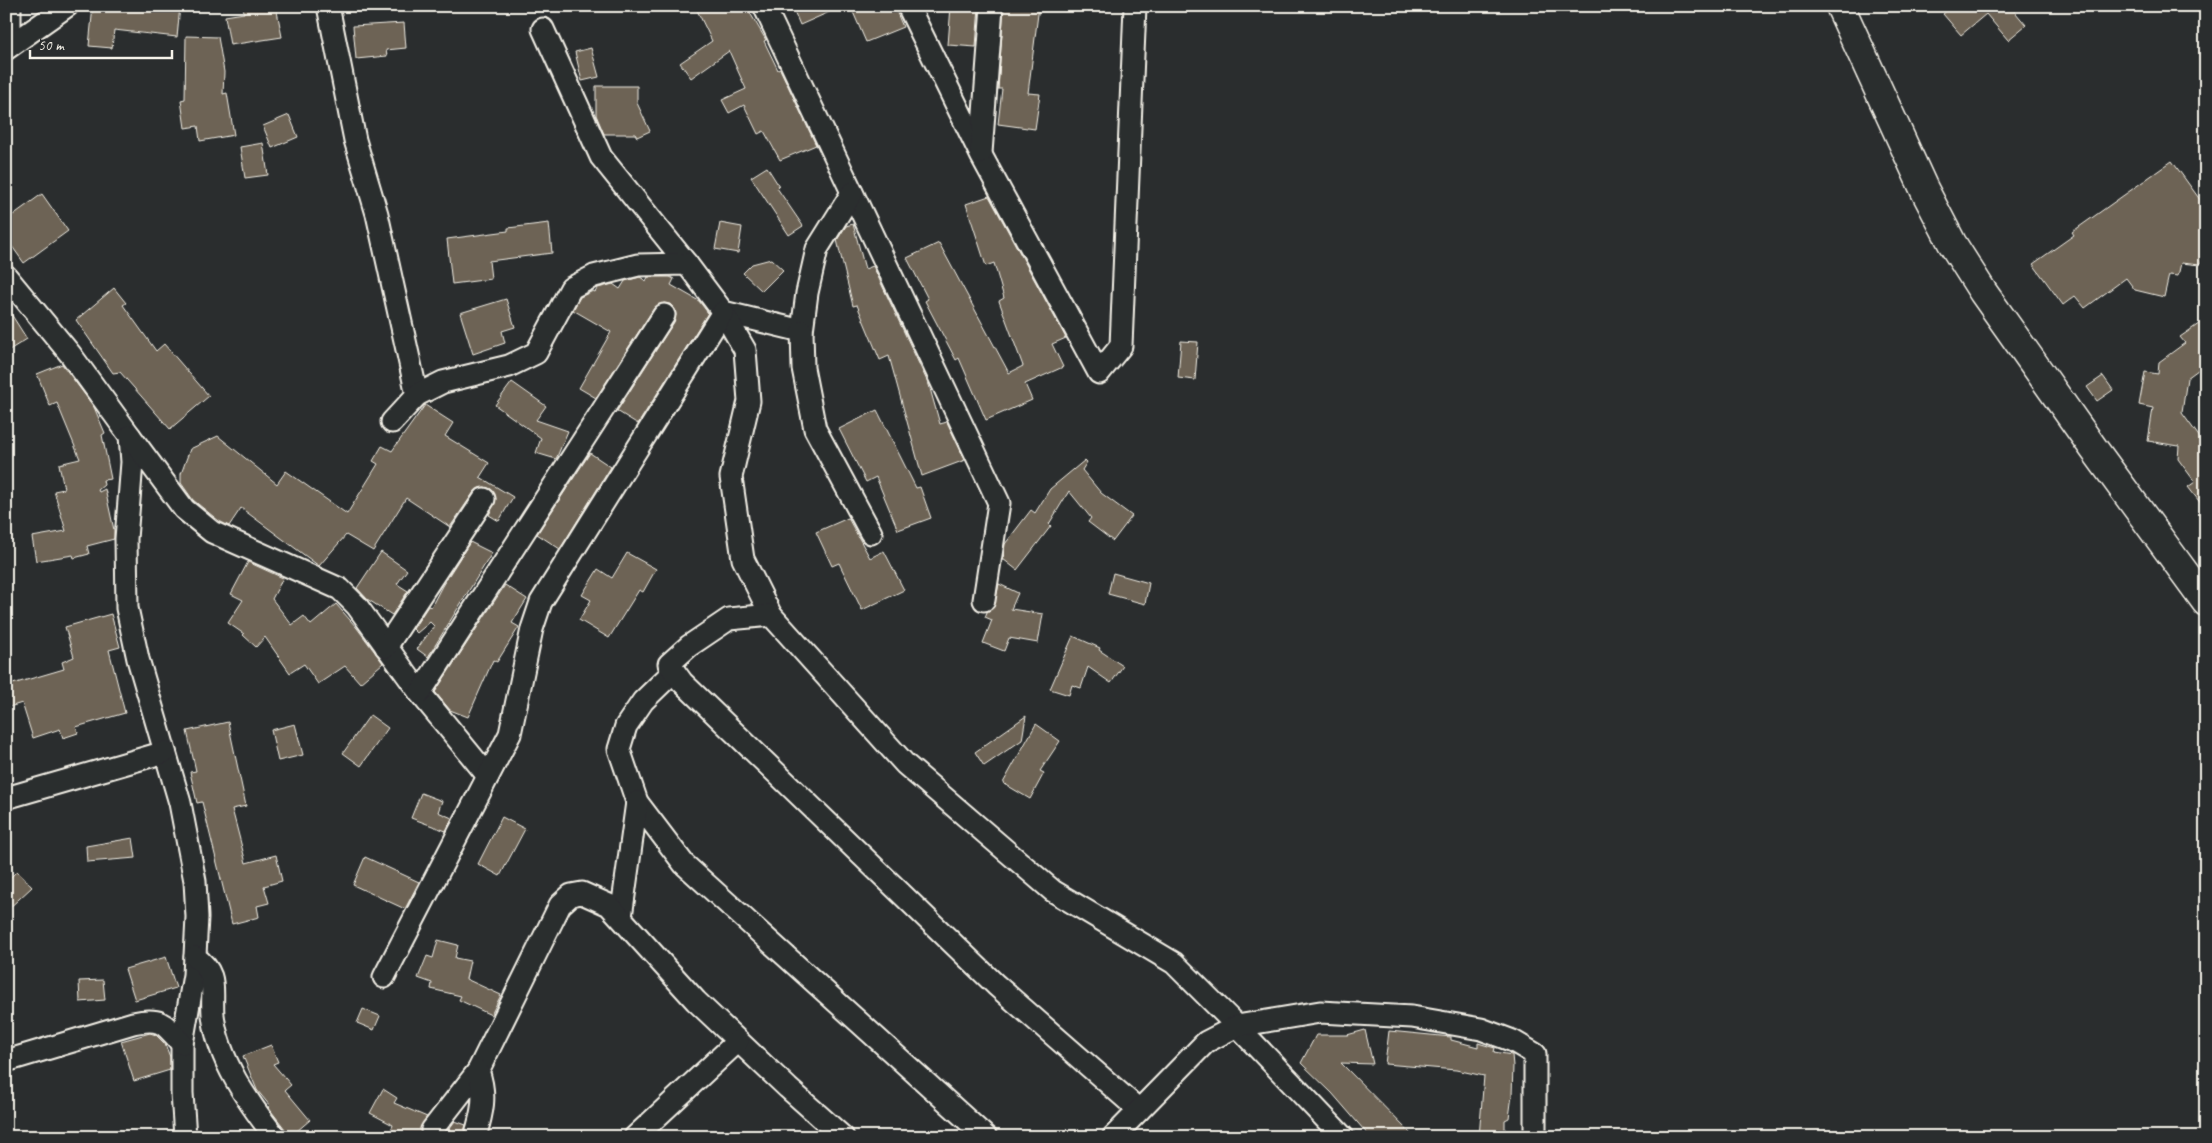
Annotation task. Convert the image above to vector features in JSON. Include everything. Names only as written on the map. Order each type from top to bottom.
[{"type":"main road","points":[[1840,6],[1924,190],[1952,243],[1983,292],[2094,449],[2206,602]]},
{"type":"street","points":[[8,48],[10,6]]},
{"type":"street","points":[[8,48],[67,6]]},
{"type":"street","points":[[328,6],[355,140],[377,214],[417,395]]},
{"type":"street","points":[[764,6],[999,503],[984,600]]},
{"type":"street","points":[[908,6],[980,155],[1099,373],[1121,346],[1135,6]]},
{"type":"street","points":[[980,155],[992,6]]},
{"type":"street","points":[[543,29],[601,157],[723,312],[745,350],[749,401],[731,477],[743,559],[771,614],[904,764],[1053,891],[1174,963],[1343,1137]]},
{"type":"street","points":[[852,193],[817,249],[807,293],[802,331],[803,368],[815,429],[871,533]]},
{"type":"street","points":[[392,422],[417,395],[443,382],[509,366],[536,353],[570,288],[594,276],[638,265],[687,264]]},
{"type":"street","points":[[6,276],[71,355],[184,509],[212,532],[340,589],[357,606],[420,693],[488,776]]},
{"type":"street","points":[[723,312],[802,331]]},
{"type":"street","points":[[384,977],[510,734],[532,629],[541,602],[723,312]]},
{"type":"street","points":[[420,693],[664,315]]},
{"type":"street","points":[[130,436],[132,462],[126,539],[127,608],[138,659],[180,803],[195,881],[194,975],[182,1044],[182,1093],[185,1137]]},
{"type":"street","points":[[386,647],[484,499]]},
{"type":"street","points":[[771,614],[729,619],[689,646],[669,664],[682,682],[996,985],[1139,1110]]},
{"type":"street","points":[[674,671],[636,709],[626,726],[619,749],[637,802],[684,864],[986,1137]]},
{"type":"street","points":[[6,798],[165,752]]},
{"type":"street","points":[[621,917],[637,802]]},
{"type":"street","points":[[432,1130],[478,1072],[560,905],[571,895],[582,893],[609,905],[696,1001],[843,1137]]},
{"type":"street","points":[[195,957],[206,965],[211,974],[213,1016],[221,1048],[240,1087],[275,1137]]},
{"type":"street","points":[[1113,1137],[1206,1042],[1237,1026],[1320,1012],[1412,1017],[1480,1030],[1513,1041],[1535,1054],[1535,1137]]},
{"type":"street","points":[[6,1061],[151,1019],[160,1021],[182,1044]]},
{"type":"street","points":[[635,1137],[738,1041]]},
{"type":"street","points":[[476,1137],[484,1105],[484,1091],[478,1072]]},
{"type":"building","points":[[93,6],[180,6],[177,37],[114,30],[112,48],[89,46]]},
{"type":"building","points":[[243,6],[276,6],[282,37],[230,45],[225,16],[244,13]]},
{"type":"building","points":[[695,6],[746,6],[766,40],[764,41],[778,70],[780,69],[816,145],[780,160],[764,131],[758,134],[744,105],[729,113],[722,100],[746,89],[729,51],[691,78],[680,63],[712,41]]},
{"type":"building","points":[[792,6],[843,6],[800,25]]},
{"type":"building","points":[[867,6],[894,6],[903,27],[866,42],[853,12]]},
{"type":"building","points":[[951,6],[979,6],[976,47],[948,45]]},
{"type":"building","points":[[1004,6],[1039,6],[1028,93],[1040,94],[1035,129],[998,124],[1002,89],[998,89]]},
{"type":"building","points":[[1952,6],[2010,6],[2026,25],[2008,40],[1986,14],[1961,35],[1943,14]]},
{"type":"building","points":[[404,23],[406,48],[386,50],[387,56],[356,59],[353,26]]},
{"type":"building","points":[[186,36],[218,37],[224,72],[223,94],[227,93],[234,135],[200,141],[198,126],[185,128],[181,100],[185,99]]},
{"type":"building","points":[[591,48],[599,77],[582,81],[575,52]]},
{"type":"building","points":[[596,86],[637,86],[637,103],[650,131],[637,137],[635,134],[604,134],[596,115]]},
{"type":"building","points":[[289,115],[298,137],[272,148],[263,126]]},
{"type":"building","points":[[263,143],[268,175],[245,178],[240,147]]},
{"type":"building","points":[[2172,161],[2206,208],[2206,246],[2200,265],[2181,263],[2178,276],[2169,275],[2164,297],[2135,290],[2126,278],[2085,308],[2075,296],[2063,305],[2033,264],[2074,235],[2072,232]]},
{"type":"building","points":[[767,167],[779,186],[777,188],[803,226],[789,235],[751,177]]},
{"type":"building","points":[[42,194],[68,231],[24,263],[6,238],[6,220]]},
{"type":"building","points":[[989,196],[1066,338],[1052,344],[1063,367],[1025,384],[1032,400],[986,420],[959,358],[956,360],[925,301],[928,299],[907,258],[939,243],[1009,373],[1023,366],[999,301],[1004,298],[994,263],[986,266],[966,204]]},
{"type":"building","points":[[549,223],[552,253],[489,261],[491,279],[452,284],[447,239],[508,231],[508,228]]},
{"type":"building","points":[[720,223],[742,227],[738,253],[715,249]]},
{"type":"building","points":[[853,224],[865,269],[873,266],[929,385],[940,424],[947,422],[965,460],[922,476],[889,356],[880,360],[857,305],[853,306],[837,240],[846,226]]},
{"type":"building","points":[[771,259],[783,270],[762,291],[743,273],[752,264]]},
{"type":"building","points":[[640,277],[646,281],[648,277],[670,277],[674,279],[671,285],[699,301],[708,313],[638,424],[617,411],[674,322],[675,309],[670,304],[664,303],[654,308],[596,398],[579,388],[611,332],[573,310],[580,297],[593,291],[595,292],[598,288],[613,284],[620,289],[625,281]]},
{"type":"building","points":[[114,288],[126,303],[123,305],[156,351],[164,344],[209,396],[170,429],[120,372],[113,373],[76,320]]},
{"type":"building","points":[[506,299],[515,327],[502,331],[505,343],[473,354],[460,313]]},
{"type":"building","points":[[6,306],[27,339],[6,352]]},
{"type":"building","points":[[2206,319],[2206,364],[2187,378],[2182,413],[2206,446],[2206,510],[2188,487],[2195,482],[2178,459],[2179,446],[2148,441],[2153,408],[2139,405],[2145,372],[2158,374],[2159,362],[2185,343],[2180,337]]},
{"type":"building","points":[[1181,341],[1198,342],[1195,380],[1178,378]]},
{"type":"building","points":[[62,364],[94,407],[105,433],[102,435],[111,479],[103,480],[104,485],[98,490],[99,492],[105,489],[114,530],[114,539],[87,546],[89,554],[74,558],[73,555],[36,561],[32,537],[66,531],[54,491],[64,489],[59,464],[80,459],[57,403],[50,406],[37,374]]},
{"type":"building","points":[[2103,376],[2113,390],[2097,401],[2087,387]]},
{"type":"building","points":[[512,382],[546,406],[536,420],[568,431],[556,459],[536,453],[541,438],[495,405]]},
{"type":"building","points":[[425,405],[453,423],[445,436],[489,463],[480,477],[513,497],[499,521],[489,515],[496,499],[491,489],[485,487],[479,488],[474,492],[450,527],[406,498],[373,551],[346,535],[319,566],[241,508],[229,526],[219,521],[193,500],[181,483],[181,474],[190,449],[218,436],[277,484],[286,471],[347,514],[378,464],[373,461],[382,446],[392,451]]},
{"type":"building","points":[[877,410],[916,488],[920,487],[931,518],[898,530],[876,477],[866,482],[839,429]]},
{"type":"building","points":[[590,453],[611,467],[560,549],[537,534]]},
{"type":"building","points":[[1085,460],[1087,462],[1082,470],[1101,493],[1132,516],[1113,541],[1088,522],[1091,518],[1069,491],[1049,524],[1051,526],[1017,570],[1003,559],[1005,544],[1031,510],[1035,513],[1050,489]]},
{"type":"building","points":[[848,518],[870,558],[884,551],[904,590],[862,610],[839,563],[832,566],[816,532]]},
{"type":"building","points":[[470,542],[492,553],[428,657],[417,649],[434,626],[430,622],[417,633],[413,629],[428,606],[431,607]]},
{"type":"building","points":[[381,552],[407,570],[397,584],[408,591],[392,615],[367,599],[357,588]]},
{"type":"building","points":[[627,553],[656,569],[643,592],[639,590],[609,638],[579,620],[591,600],[582,595],[598,569],[612,578]]},
{"type":"building","points":[[248,562],[283,578],[272,599],[292,625],[304,616],[311,625],[336,604],[383,663],[360,683],[345,666],[318,684],[304,664],[290,673],[265,637],[256,647],[244,634],[228,623],[243,600],[231,594]]},
{"type":"building","points":[[1113,573],[1149,583],[1145,604],[1108,594]]},
{"type":"building","points":[[999,584],[1018,593],[1011,609],[1043,614],[1038,643],[1009,638],[1004,651],[983,643],[992,620],[985,617],[987,612],[994,607]]},
{"type":"building","points":[[505,585],[527,599],[512,623],[519,627],[497,662],[493,660],[468,717],[450,710],[435,692]]},
{"type":"building","points":[[111,614],[120,647],[109,650],[125,713],[76,727],[78,733],[63,738],[60,729],[33,738],[22,703],[6,708],[6,686],[64,669],[62,662],[74,657],[65,627]]},
{"type":"building","points":[[1073,636],[1100,648],[1099,650],[1123,666],[1111,683],[1088,667],[1081,688],[1072,685],[1069,695],[1050,689]]},
{"type":"building","points":[[370,715],[388,728],[361,766],[343,753]]},
{"type":"building","points":[[1026,716],[1022,740],[984,766],[975,752]]},
{"type":"building","points":[[228,722],[246,806],[232,809],[246,863],[276,855],[282,881],[264,886],[269,903],[257,906],[259,917],[232,924],[202,802],[197,803],[190,772],[196,771],[187,731]]},
{"type":"building","points":[[295,724],[303,755],[278,761],[271,730]]},
{"type":"building","points":[[1036,724],[1060,741],[1040,771],[1044,773],[1030,799],[1003,783]]},
{"type":"building","points":[[421,793],[442,801],[438,812],[452,818],[446,831],[411,818]]},
{"type":"building","points":[[502,817],[525,829],[500,876],[478,864]]},
{"type":"building","points":[[133,838],[136,858],[87,862],[86,846]]},
{"type":"building","points":[[365,857],[419,882],[405,909],[353,885]]},
{"type":"building","points":[[17,871],[32,887],[6,911],[6,882]]},
{"type":"building","points":[[438,940],[458,945],[455,958],[470,961],[466,979],[501,995],[491,1015],[459,1000],[461,996],[431,989],[432,983],[418,978],[427,956],[433,958]]},
{"type":"building","points":[[166,957],[176,988],[135,1000],[125,969]]},
{"type":"building","points":[[103,980],[105,1000],[80,1002],[79,981]]},
{"type":"building","points":[[363,1009],[380,1016],[374,1030],[357,1023]]},
{"type":"building","points":[[1365,1030],[1373,1064],[1341,1063],[1414,1137],[1370,1137],[1332,1093],[1301,1063],[1316,1035],[1347,1035]]},
{"type":"building","points":[[1389,1031],[1451,1037],[1451,1040],[1478,1047],[1478,1043],[1495,1048],[1494,1052],[1512,1055],[1512,1095],[1509,1118],[1505,1120],[1505,1137],[1479,1137],[1484,1076],[1456,1070],[1385,1064]]},
{"type":"building","points":[[150,1033],[156,1035],[165,1044],[170,1057],[170,1070],[134,1081],[121,1041]]},
{"type":"building","points":[[271,1045],[278,1062],[273,1064],[291,1085],[285,1090],[310,1120],[290,1137],[287,1137],[285,1129],[257,1090],[243,1056]]},
{"type":"building","points":[[383,1089],[397,1098],[394,1103],[427,1117],[420,1128],[422,1137],[407,1137],[391,1130],[393,1125],[370,1113]]},
{"type":"building","points":[[455,1121],[466,1125],[463,1137],[443,1137]]}]
